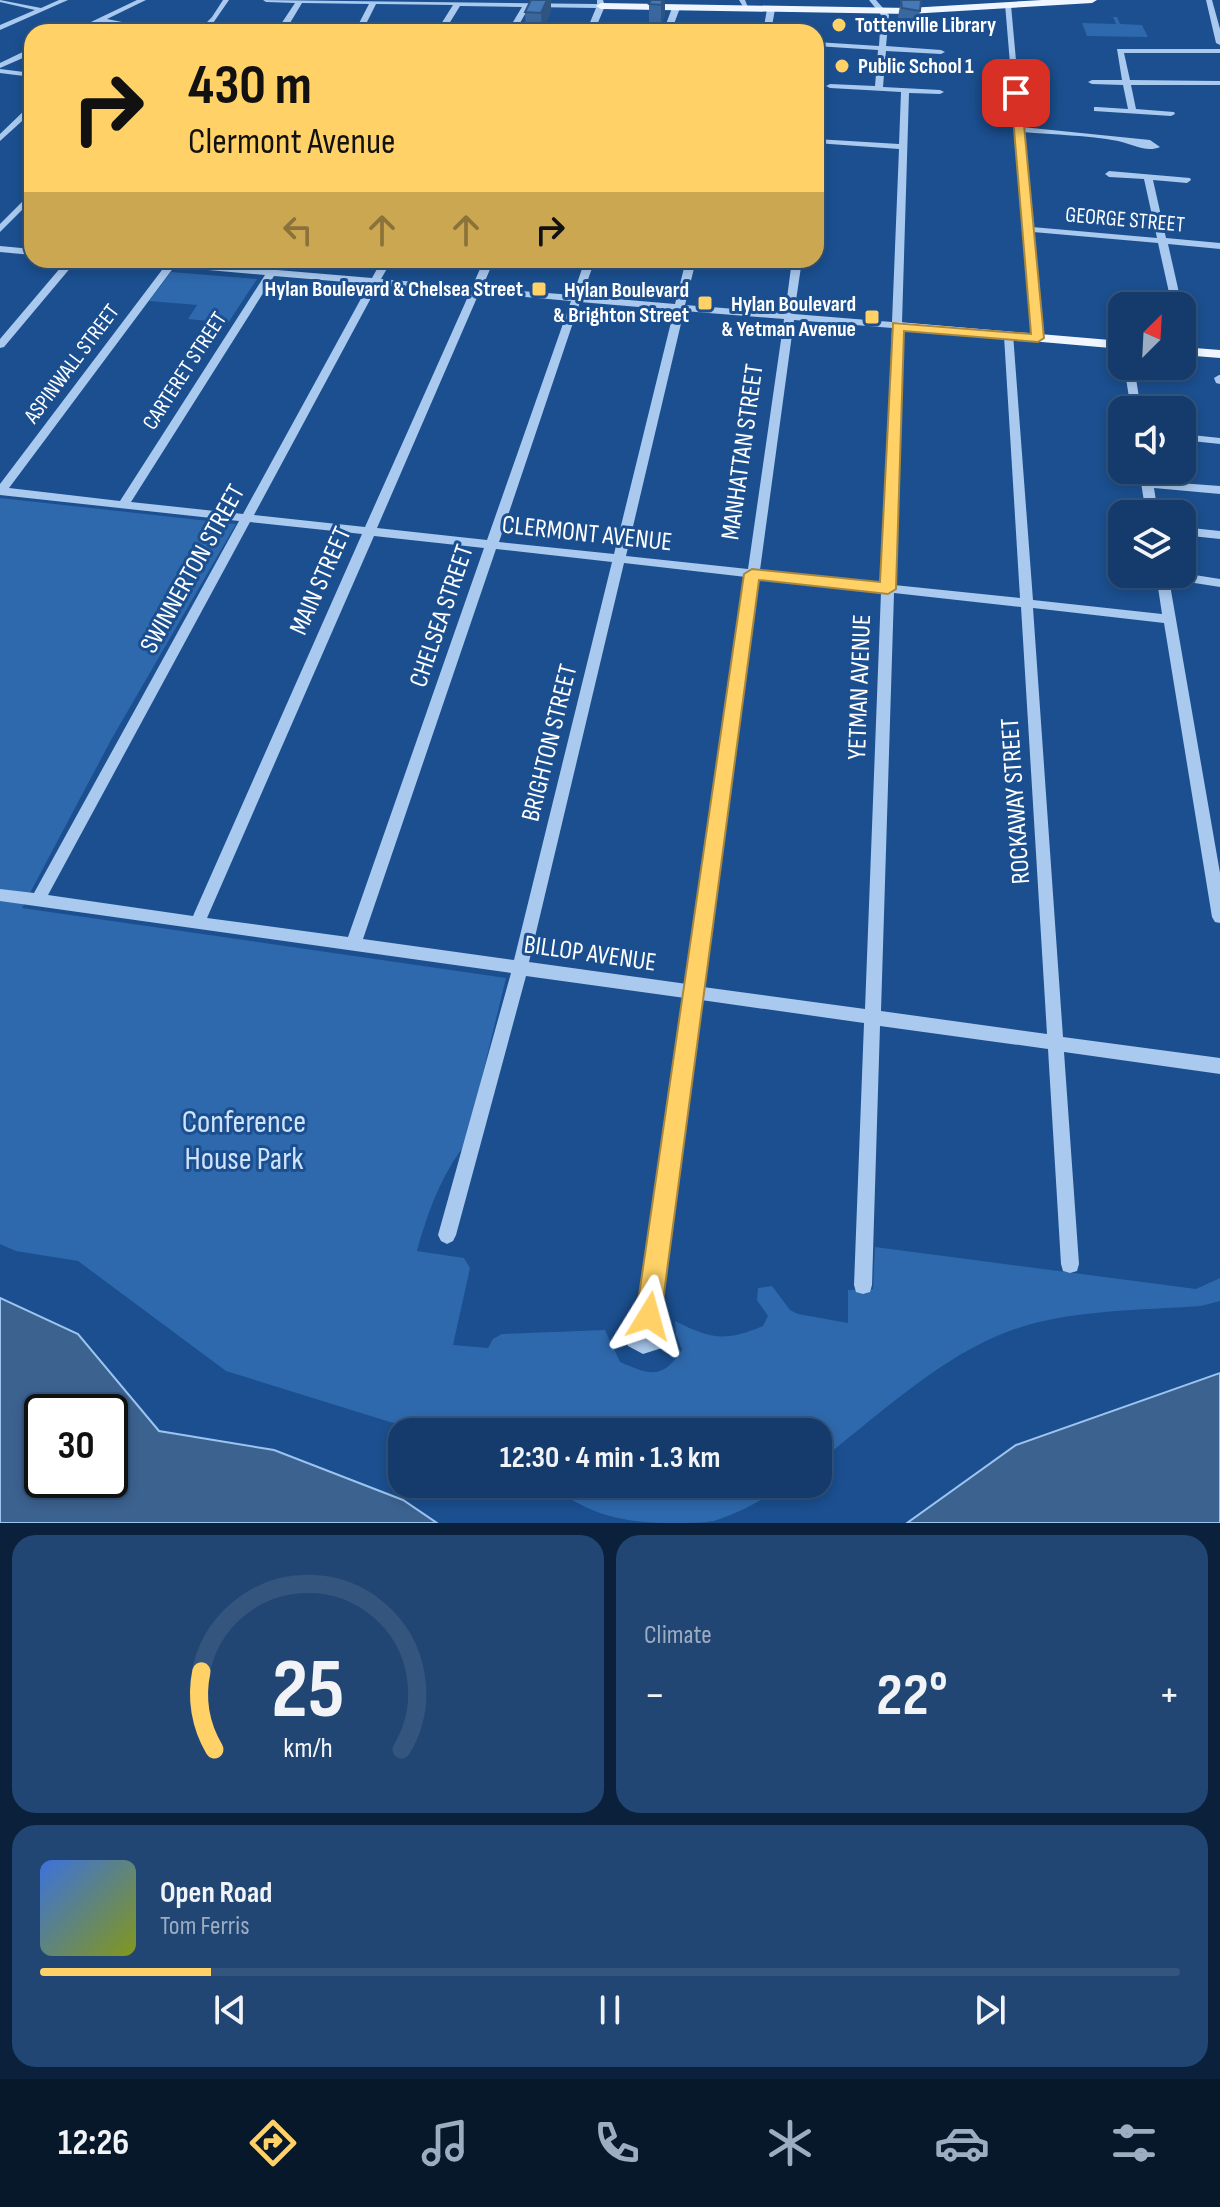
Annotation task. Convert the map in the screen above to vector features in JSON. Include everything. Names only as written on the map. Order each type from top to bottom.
[{"type":"main road","points":[[600,3],[676,8],[744,4],[771,9],[882,11],[988,3],[1007,5],[1092,0]]},
{"type":"main road","points":[[898,326],[1108,344]]},
{"type":"main road","points":[[1196,352],[1220,354]]},
{"type":"street","points":[[0,0],[43,10]]},
{"type":"street","points":[[0,28],[65,0]]},
{"type":"street","points":[[91,24],[143,0]]},
{"type":"street","points":[[208,24],[226,0]]},
{"type":"street","points":[[266,0],[498,2],[526,5],[600,3],[593,24]]},
{"type":"street","points":[[872,0],[885,15],[879,89]]},
{"type":"street","points":[[1209,0],[1220,43]]},
{"type":"street","points":[[286,24],[300,1]]},
{"type":"street","points":[[363,24],[374,2]]},
{"type":"street","points":[[422,3],[452,17]]},
{"type":"street","points":[[446,24],[458,3]]},
{"type":"street","points":[[515,24],[526,5]]},
{"type":"street","points":[[1007,5],[1038,338]]},
{"type":"street","points":[[670,24],[676,8]]},
{"type":"street","points":[[768,24],[771,9]]},
{"type":"street","points":[[100,20],[111,24]]},
{"type":"street","points":[[824,44],[941,52]]},
{"type":"street","points":[[1132,111],[1120,51],[1220,51]]},
{"type":"street","points":[[0,69],[24,56]]},
{"type":"street","points":[[0,69],[24,74]]},
{"type":"street","points":[[1092,82],[1220,83]]},
{"type":"street","points":[[830,86],[940,92]]},
{"type":"street","name":"YETMAN AVENUE","points":[[863,1285],[905,90]]},
{"type":"street","points":[[1097,109],[1171,114]]},
{"type":"street","points":[[0,139],[24,116]]},
{"type":"street","points":[[1019,129],[1119,139]]},
{"type":"street","points":[[824,142],[904,147]]},
{"type":"street","points":[[1109,174],[1187,180]]},
{"type":"street","points":[[1148,177],[1174,292]]},
{"type":"street","points":[[0,229],[24,204]]},
{"type":"street","name":"GEORGE STREET","points":[[1028,229],[1220,246]]},
{"type":"street","points":[[0,249],[24,251]]},
{"type":"street","points":[[0,345],[65,268]]},
{"type":"street","name":"ASPINWALL STREET","points":[[1,491],[168,268]]},
{"type":"street","points":[[226,268],[898,326]]},
{"type":"street","name":"CARTERET STREET","points":[[124,504],[274,268]]},
{"type":"street","name":"SWINNERTON STREET","points":[[38,900],[249,518],[382,268]]},
{"type":"street","name":"MAIN STREET","points":[[198,921],[486,268]]},
{"type":"street","name":"CHELSEA STREET","points":[[354,943],[587,268]]},
{"type":"street","name":"BRIGHTON STREET","points":[[447,1235],[468,1170],[520,968],[689,268]]},
{"type":"street","name":"MANHATTAN STREET","points":[[649,1316],[796,268]]},
{"type":"street","name":"ROCKAWAY STREET","points":[[1009,336],[1070,1264]]},
{"type":"street","points":[[1196,439],[1220,442]]},
{"type":"street","points":[[1150,500],[1147,484],[1220,490]]},
{"type":"street","name":"CLERMONT AVENUE","points":[[1,491],[1169,619]]},
{"type":"street","points":[[1196,532],[1220,535]]},
{"type":"street","points":[[1196,579],[1220,583]]},
{"type":"street","points":[[1165,588],[1220,917]]},
{"type":"street","name":"BILLOP AVENUE","points":[[0,895],[1220,1066]]},
{"type":"green space","points":[[1113,17],[1117,17],[1120,24],[1142,25],[1148,37],[1087,36],[1082,23],[1116,24]]},
{"type":"green space","points":[[171,272],[257,279],[228,323],[188,319],[197,305],[149,301]]},
{"type":"green space","name":"Conference House Park","points":[[0,498],[236,524],[111,740],[22,908],[506,978],[466,1143],[436,1194],[417,1251],[464,1258],[470,1268],[453,1345],[488,1348],[493,1339],[502,1334],[605,1330],[620,1362],[655,1372],[668,1366],[682,1350],[675,1321],[699,1332],[718,1336],[763,1326],[768,1316],[757,1300],[758,1288],[772,1286],[790,1310],[798,1314],[848,1323],[848,1290],[873,1289],[875,1247],[1196,1289],[1220,1278],[1220,1301],[1201,1306],[1071,1316],[1021,1327],[997,1336],[950,1361],[832,1451],[832,1418],[388,1418],[388,1421],[226,1371],[78,1261],[16,1251],[0,1244]]},
{"type":"green space","points":[[568,1498],[763,1498],[724,1518],[709,1522],[623,1519]]},
{"type":"shaded area","points":[[0,1298],[78,1334],[159,1431],[274,1450],[388,1494],[388,1498],[403,1500],[437,1523],[0,1523]]},
{"type":"shaded area","points":[[1220,1373],[1220,1523],[907,1523],[1016,1445]]},
{"type":"building","points":[[531,0],[547,0],[541,13],[525,12]]},
{"type":"building","points":[[651,0],[663,0],[661,5],[649,4]]},
{"type":"building","points":[[901,0],[921,0],[920,11],[902,8]]},
{"type":"place","name":"Tottenville Library","points":[[839,25]]},
{"type":"place","name":"Public School 1","points":[[842,66]]},
{"type":"place","name":"Hylan Boulevard & Chelsea Street","points":[[539,289]]},
{"type":"place","name":"Hylan Boulevard & Brighton Street","points":[[705,303]]},
{"type":"place","name":"Hylan Boulevard & Yetman Avenue","points":[[872,317]]},
{"type":"route","points":[[649,1316],[752,574],[888,589],[898,326],[1038,338],[1016,93]]}]
